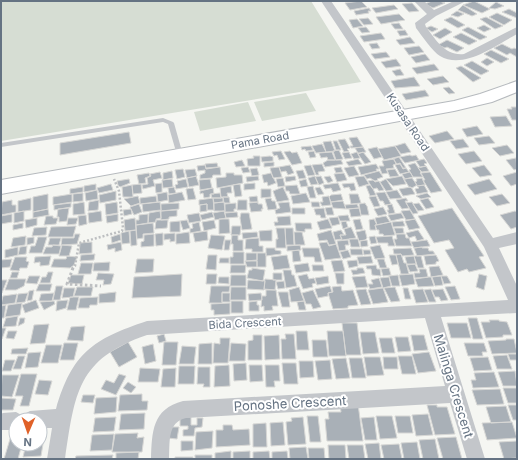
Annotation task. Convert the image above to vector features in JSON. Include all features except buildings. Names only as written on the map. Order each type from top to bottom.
[{"type":"street","name":"Kusasa Road","points":[[328,1],[490,244],[517,302]]},
{"type":"street","points":[[419,1],[433,14]]},
{"type":"street","points":[[461,1],[420,22],[421,28],[445,55],[456,58],[466,57],[517,30]]},
{"type":"street","name":"Pama Road","points":[[1,187],[404,115],[474,101],[498,94],[517,86]]},
{"type":"street","points":[[490,244],[517,238]]},
{"type":"street","name":"Bida Crescent","points":[[56,459],[63,418],[70,390],[77,373],[92,355],[108,342],[127,333],[147,328],[517,306]]},
{"type":"street","name":"Malinga Crescent","points":[[431,312],[476,459]]},
{"type":"street","name":"Ponoshe Crescent","points":[[160,459],[163,428],[166,420],[174,413],[186,409],[456,394]]},
{"type":"street","points":[[48,419],[63,418]]},
{"type":"lane","points":[[1,145],[163,120],[171,124],[180,155]]},
{"type":"path","points":[[101,286],[67,284],[72,269],[75,266],[79,243],[122,231],[123,218],[119,191]]},
{"type":"shaded area","points":[[1,1],[311,1],[361,82],[1,141]]},
{"type":"shaded area","points":[[306,93],[316,111],[262,121],[254,102]]},
{"type":"shaded area","points":[[248,102],[256,121],[200,131],[194,112]]}]
